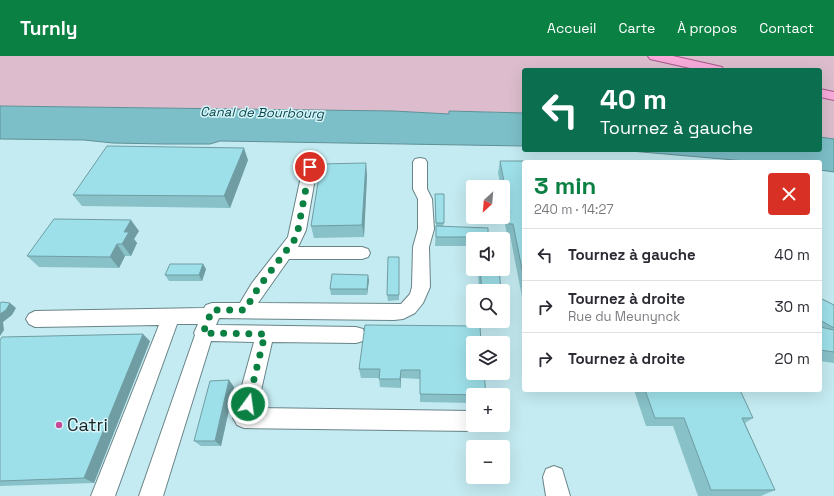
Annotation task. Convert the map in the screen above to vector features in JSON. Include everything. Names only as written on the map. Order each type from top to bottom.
[{"type":"main road","points":[[655,56],[708,68]]},
{"type":"main road","points":[[822,93],[834,96]]},
{"type":"street","points":[[208,320],[245,310],[394,312],[403,311],[409,308],[420,292],[421,247],[426,229],[425,199],[420,189],[420,162]]},
{"type":"street","points":[[245,310],[258,288],[295,239],[310,167]]},
{"type":"street","points":[[285,253],[362,253]]},
{"type":"street","points":[[103,496],[171,317]]},
{"type":"street","points":[[35,319],[171,317],[208,320],[265,334],[356,335]]},
{"type":"street","points":[[151,496],[208,320]]},
{"type":"street","points":[[265,334],[244,418],[466,421]]},
{"type":"shaded area","points":[[0,56],[834,56],[834,139],[822,137],[822,68],[522,68],[522,113],[450,111],[450,114],[394,111],[0,106]]},
{"type":"shaded area","points":[[0,139],[84,140],[113,143],[164,144],[210,144],[220,141],[481,144],[522,146],[522,152],[642,152],[734,160],[522,160],[522,392],[822,392],[822,170],[834,172],[834,496],[0,496]]},
{"type":"water","name":"Canal de Bourbourg","points":[[0,106],[394,111],[449,114],[449,111],[522,113],[522,146],[220,141],[210,144],[164,144],[113,143],[84,140],[0,139]]},
{"type":"water","points":[[822,137],[834,139],[834,172],[822,170],[822,160],[734,160],[642,152],[822,152]]},
{"type":"building","points":[[107,146],[244,148],[224,196],[73,195]]},
{"type":"building","points":[[500,161],[522,161],[522,269],[513,224],[510,224],[510,180],[504,180]]},
{"type":"building","points":[[366,163],[362,225],[311,226],[321,164]]},
{"type":"building","points":[[435,194],[444,194],[444,223],[436,223]]},
{"type":"building","points":[[54,219],[131,220],[124,232],[129,232],[122,244],[117,244],[110,257],[27,256]]},
{"type":"building","points":[[436,226],[488,228],[488,232],[466,232],[466,237],[436,237]]},
{"type":"building","points":[[388,257],[399,257],[399,295],[387,295]]},
{"type":"building","points":[[170,264],[203,264],[199,275],[165,275]]},
{"type":"building","points":[[332,274],[368,275],[367,289],[330,289]]},
{"type":"building","points":[[481,276],[500,276],[500,284],[481,284]]},
{"type":"building","points":[[822,299],[834,305],[834,328],[822,321]]},
{"type":"building","points":[[0,303],[10,303],[6,310],[0,314]]},
{"type":"building","points":[[365,325],[466,326],[466,328],[480,328],[481,336],[466,336],[466,380],[485,380],[485,388],[466,388],[466,395],[420,394],[420,370],[401,370],[400,379],[379,379],[380,369],[359,369]]},
{"type":"building","points":[[822,327],[834,330],[834,352],[822,350]]},
{"type":"building","name":"Catri","points":[[143,334],[84,478],[0,481],[0,340],[2,337]]},
{"type":"building","points":[[229,380],[215,441],[194,441],[210,381]]},
{"type":"building","points":[[646,392],[741,392],[753,418],[742,418],[775,490],[711,490],[684,418],[655,418]]},
{"type":"place","name":"Catri","points":[[59,425]]},
{"type":"route","points":[[248,404],[265,334],[203,333],[212,310],[245,310],[258,288],[295,239],[310,167]]}]
